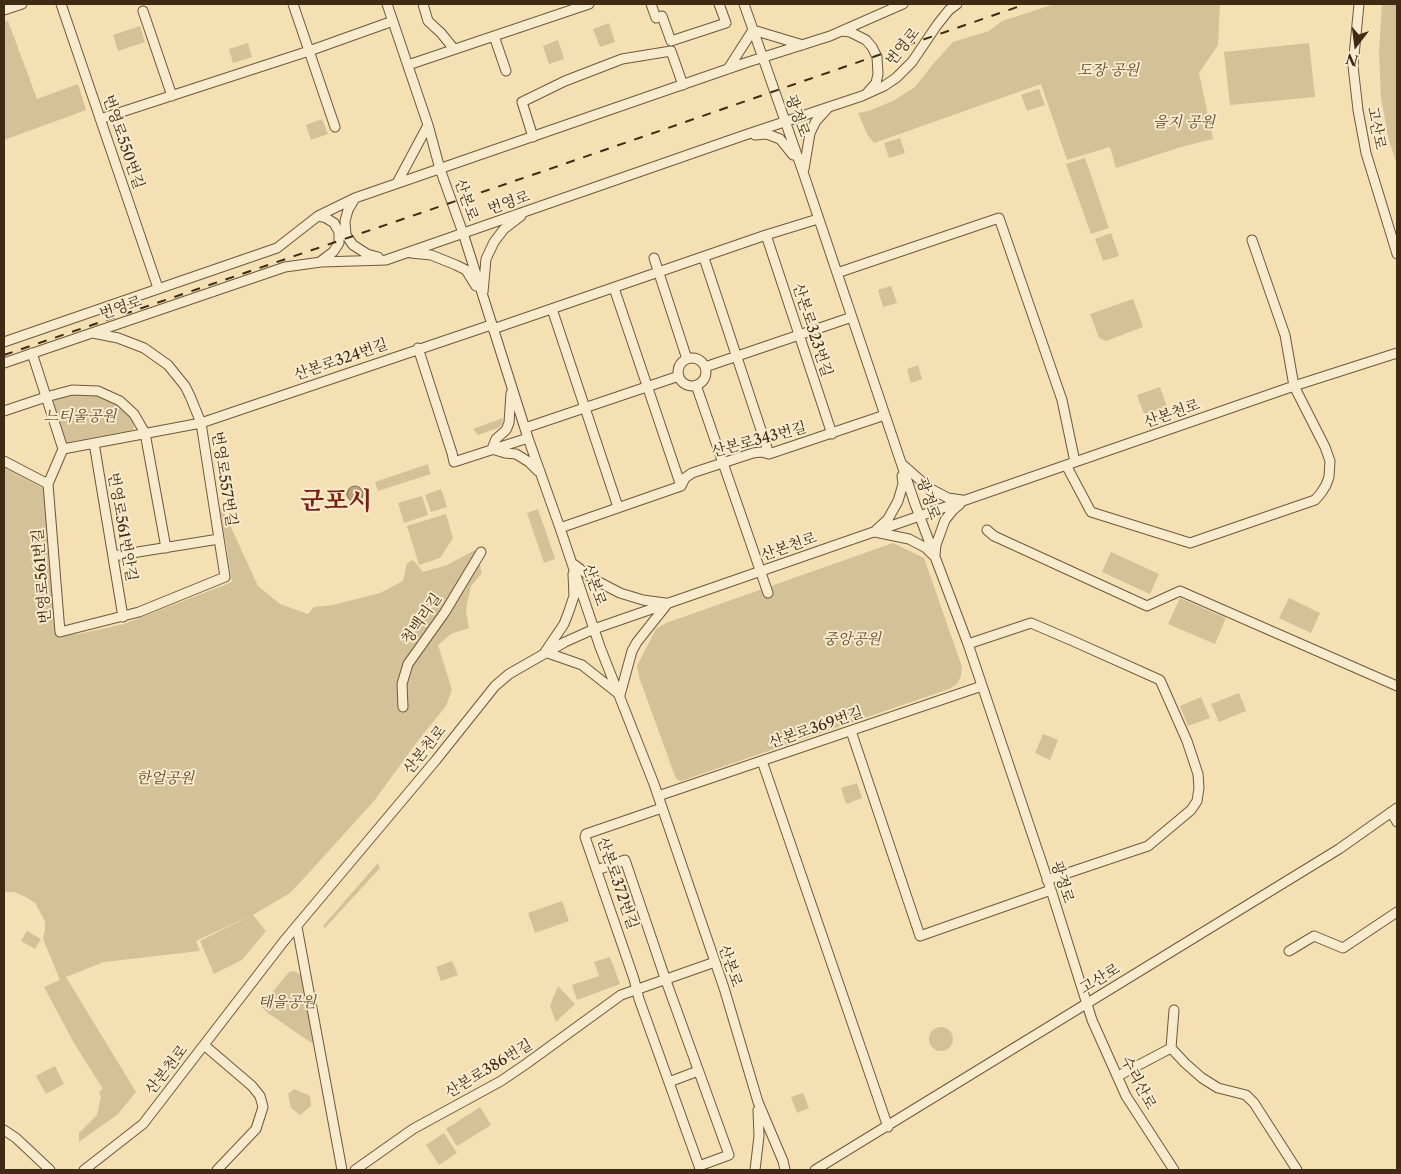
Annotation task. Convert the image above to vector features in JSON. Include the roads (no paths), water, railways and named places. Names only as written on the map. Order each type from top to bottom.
[{"type":"street","points":[[4,10],[22,4]]},
{"type":"street","name":"번영로550번길","points":[[62,4],[158,288]]},
{"type":"street","points":[[293,4],[335,127]]},
{"type":"street","name":"산본로","points":[[387,4],[428,124],[440,169],[463,234],[526,433],[594,629],[658,796],[715,962],[758,1102],[786,1170]]},
{"type":"street","points":[[422,4],[428,20],[454,49]]},
{"type":"street","points":[[408,65],[589,4]]},
{"type":"street","points":[[651,4],[656,18],[662,16],[671,41],[726,24],[719,4]]},
{"type":"street","name":"광정로","points":[[744,4],[901,462],[968,644],[1048,880],[1087,1004]]},
{"type":"street","name":"번영로","points":[[4,342],[276,248],[318,216],[355,198],[728,69],[803,45],[903,4]]},
{"type":"street","name":"번영로","points":[[4,363],[285,267],[321,262],[386,260],[867,94],[896,78],[912,62],[937,25],[949,10],[957,4]]},
{"type":"street","name":"고산로","points":[[1359,4],[1353,66],[1358,110],[1366,153],[1397,254]]},
{"type":"street","points":[[143,11],[172,96]]},
{"type":"street","points":[[100,119],[309,51],[392,21]]},
{"type":"street","points":[[728,69],[753,30],[803,45]]},
{"type":"street","points":[[841,31],[850,32],[866,40],[878,57],[876,83],[867,94]]},
{"type":"street","points":[[494,36],[506,71]]},
{"type":"street","points":[[533,137],[522,102],[565,80],[622,59],[671,51],[683,85]]},
{"type":"street","points":[[803,172],[810,133],[816,121],[828,108]]},
{"type":"street","points":[[397,183],[428,124]]},
{"type":"street","points":[[744,135],[767,134],[780,139],[789,148],[803,172]]},
{"type":"street","points":[[355,198],[348,210],[345,222],[346,235],[352,245],[367,254],[386,260]]},
{"type":"street","points":[[482,297],[486,259],[494,242],[504,229],[527,211]]},
{"type":"street","points":[[318,216],[334,223],[339,232],[339,243],[333,252],[321,262]]},
{"type":"street","points":[[837,273],[999,218],[1062,400],[1070,463],[1091,512],[1190,543],[1315,500],[1326,485],[1331,468],[1328,454],[1294,386],[1285,335],[1252,240]]},
{"type":"street","points":[[492,327],[552,309],[766,235],[818,219]]},
{"type":"street","name":"산본로323번길","points":[[766,235],[832,434]]},
{"type":"street","points":[[405,253],[431,255],[466,270],[482,297]]},
{"type":"street","points":[[654,258],[687,359]]},
{"type":"street","points":[[704,258],[769,454]]},
{"type":"street","points":[[614,288],[681,486]]},
{"type":"street","points":[[552,309],[618,508]]},
{"type":"street","points":[[705,367],[852,317]]},
{"type":"street","name":"산본로324번길","points":[[201,423],[418,348],[492,327]]},
{"type":"street","name":"번영로557번길","points":[[90,333],[118,338],[144,348],[168,366],[185,386],[201,423],[225,577]]},
{"type":"street","points":[[418,348],[454,462],[492,449],[585,408],[679,376]]},
{"type":"street","points":[[32,353],[63,449]]},
{"type":"street","name":"산본천로","points":[[84,1170],[143,1124],[297,926],[436,760],[495,686],[509,674],[545,652],[594,629],[1294,386],[1397,353]]},
{"type":"street","points":[[696,358],[705,367],[705,377],[696,385],[686,384],[679,376],[680,365],[687,359],[696,358]]},
{"type":"street","points":[[696,385],[768,593]]},
{"type":"street","points":[[492,449],[496,440],[506,430],[509,423],[512,387]]},
{"type":"street","points":[[4,411],[46,396],[72,390],[86,390],[110,395],[128,407],[145,434],[166,548]]},
{"type":"street","name":"산본로343번길","points":[[560,528],[681,486],[685,478],[692,473],[753,453],[769,454],[885,416]]},
{"type":"street","name":"번영로557번길","points":[[63,449],[201,423]]},
{"type":"street","name":"번영로561번안길","points":[[94,443],[123,616]]},
{"type":"street","name":"번영로561번길","points":[[63,449],[48,484],[60,632],[139,612],[225,577]]},
{"type":"street","points":[[492,449],[516,454],[529,462],[540,473]]},
{"type":"street","points":[[4,461],[48,484]]},
{"type":"street","points":[[901,462],[929,488],[948,498],[965,500]]},
{"type":"street","points":[[874,532],[888,519],[898,500],[903,484],[901,462]]},
{"type":"street","points":[[935,558],[936,545],[945,520],[965,500]]},
{"type":"street","points":[[987,530],[994,536],[1147,606],[1180,591],[1397,686]]},
{"type":"street","points":[[874,532],[909,539],[926,548],[935,558]]},
{"type":"street","name":"번영로557번길","points":[[113,556],[219,539]]},
{"type":"street","name":"청백리길","points":[[403,707],[402,684],[408,664],[445,612],[481,552]]},
{"type":"street","points":[[572,563],[595,580],[620,593],[643,600],[668,603]]},
{"type":"street","points":[[572,563],[574,596],[564,624],[545,652],[582,665],[620,695],[632,651],[668,603]]},
{"type":"street","points":[[968,644],[1031,623],[1160,680],[1190,749],[1198,774],[1199,788],[1197,801],[1191,810],[1148,846],[1048,880]]},
{"type":"street","name":"산본로369번길","points":[[658,796],[982,686]]},
{"type":"street","points":[[850,731],[920,936],[1051,890]]},
{"type":"street","points":[[762,761],[888,1127]]},
{"type":"street","name":"산본로372번길","points":[[637,989],[585,837],[586,834],[662,808]]},
{"type":"street","points":[[1394,810],[1397,822]]},
{"type":"street","name":"고산로","points":[[815,1170],[1339,849],[1394,810]]},
{"type":"street","points":[[597,870],[625,860],[665,978],[729,1155],[700,1168],[637,989]]},
{"type":"street","points":[[1289,950],[1314,936],[1343,948],[1397,912]]},
{"type":"street","points":[[297,926],[342,1170]]},
{"type":"street","name":"산본로386번길","points":[[355,1170],[413,1129],[501,1081],[621,995],[715,962]]},
{"type":"street","name":"수리산로","points":[[1087,1004],[1102,1044],[1126,1096],[1174,1170]]},
{"type":"street","points":[[1171,1048],[1174,1010]]},
{"type":"street","points":[[204,1045],[252,1086],[260,1096],[263,1107],[256,1128],[217,1170]]},
{"type":"street","points":[[1118,1076],[1171,1048]]},
{"type":"street","points":[[1171,1048],[1202,1078],[1218,1088],[1246,1095],[1254,1103],[1297,1170]]},
{"type":"street","points":[[669,1082],[698,1071]]},
{"type":"street","points":[[755,1170],[759,1136],[758,1102]]},
{"type":"street","points":[[4,1130],[16,1138],[50,1170]]},
{"type":"street","points":[[826,1170],[831,1160]]},
{"type":"railway","points":[[4,355],[1026,4]]},
{"type":"district","name":"군포시","points":[[336,502]]},
{"type":"park label","name":"도장 공원","points":[[1108,71]]},
{"type":"park label","name":"을지 공원","points":[[1184,123]]},
{"type":"park label","name":"느티울공원","points":[[80,417]]},
{"type":"park label","name":"중앙공원","points":[[852,640]]},
{"type":"park label","name":"한얼공원","points":[[165,779]]},
{"type":"park label","name":"태을공원","points":[[287,1003]]}]
